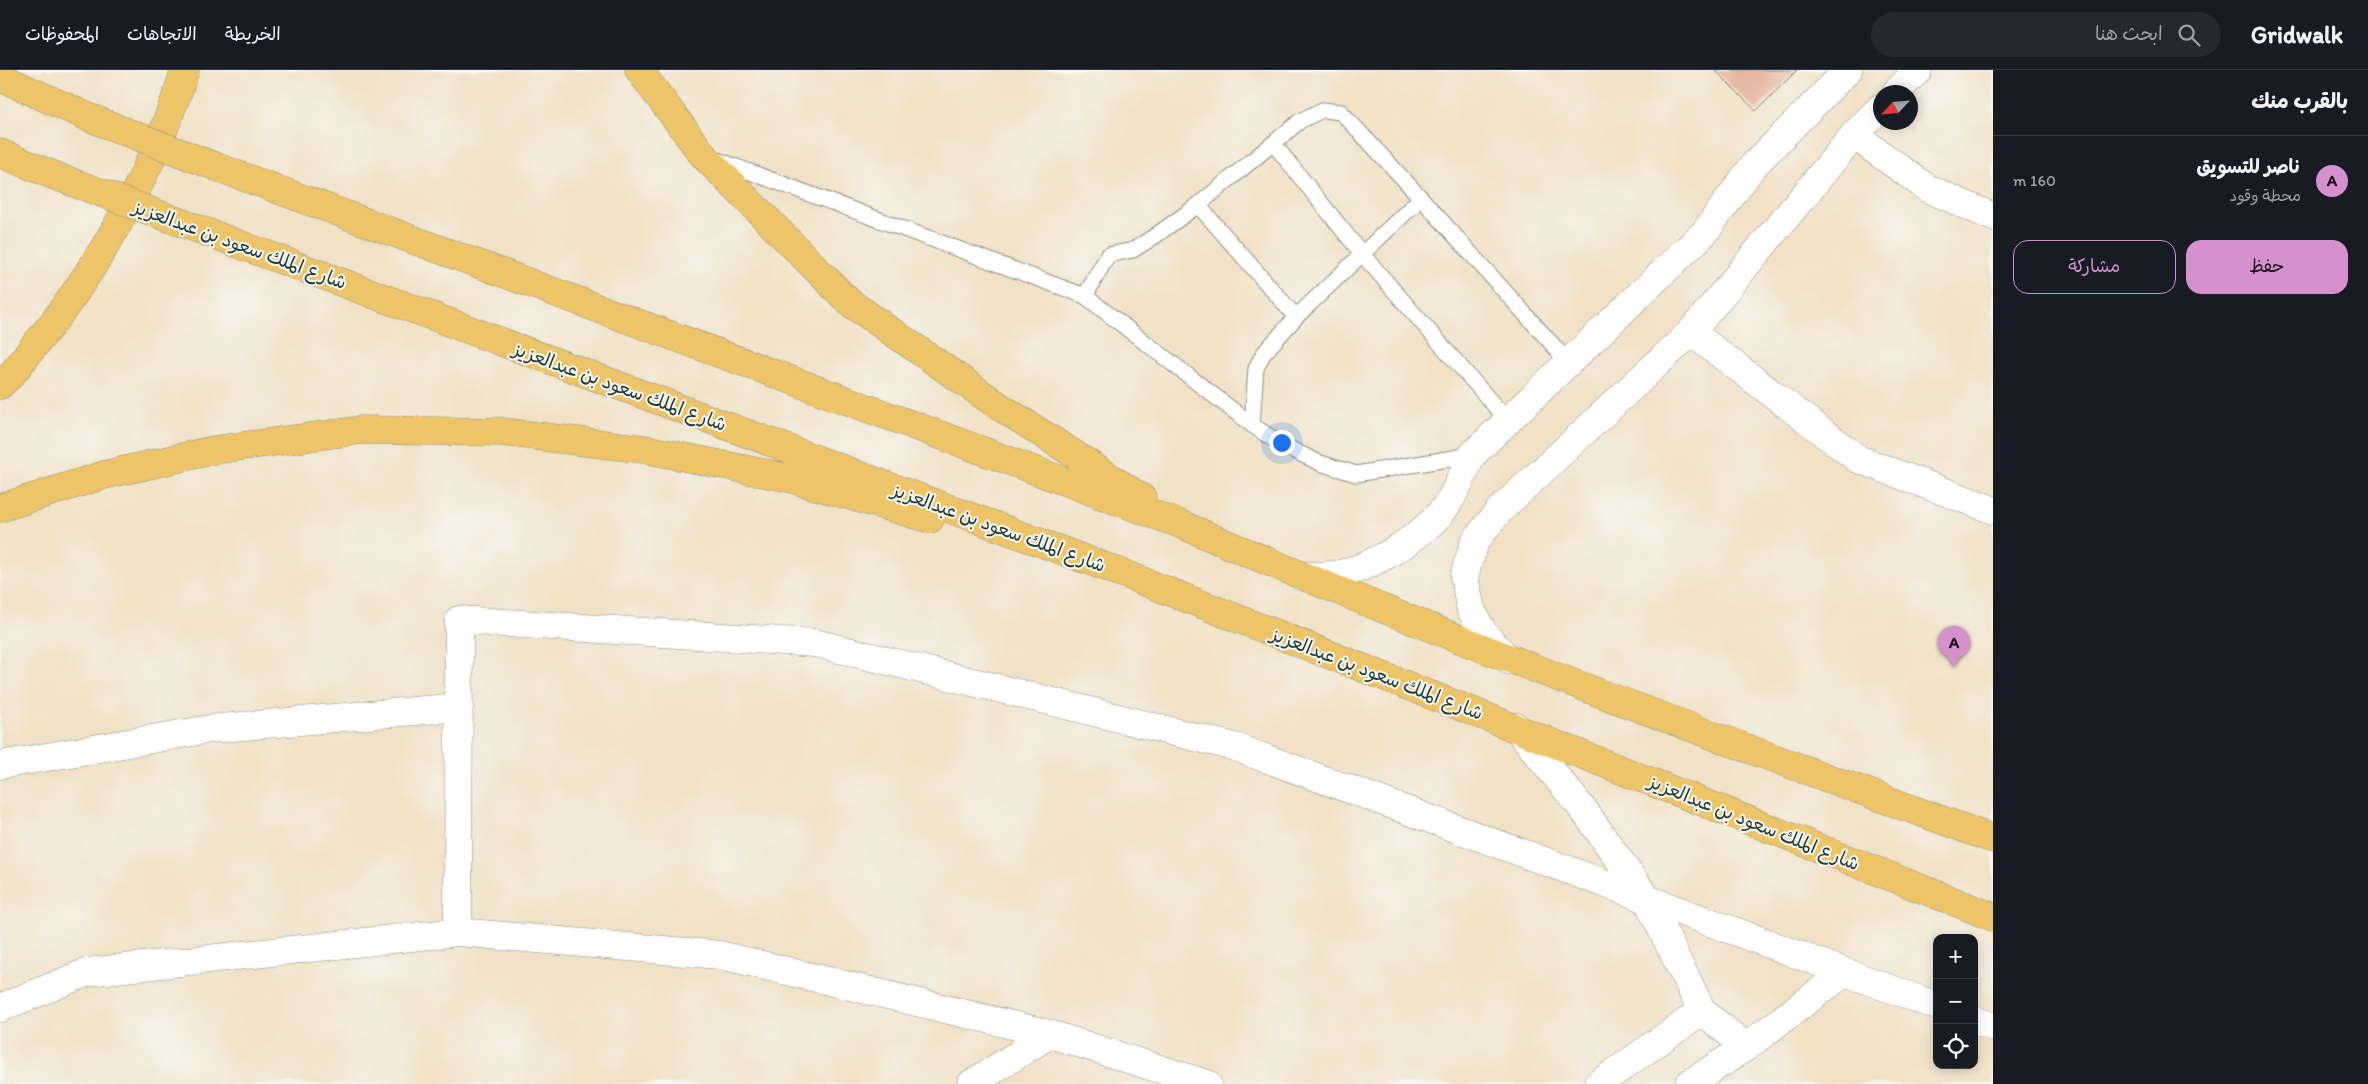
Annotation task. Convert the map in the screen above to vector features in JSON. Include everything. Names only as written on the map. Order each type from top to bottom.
[{"type":"main road","points":[[0,385],[72,298],[116,229],[172,112],[185,70]]},
{"type":"main road","points":[[639,70],[703,155],[849,302],[999,406],[1185,526]]},
{"type":"main road","points":[[0,76],[88,117],[217,167],[1185,526],[1509,660],[1993,839]]},
{"type":"main road","name":"شارع الملك سعود بن عبدالعزيز","points":[[0,153],[53,175],[1130,576],[1993,917]]},
{"type":"main road","points":[[0,508],[104,475],[214,450],[361,430],[502,432],[644,449],[789,478],[1130,576]]},
{"type":"street","points":[[1302,576],[1339,574],[1363,566],[1395,549],[1428,526],[1449,501],[1472,455],[1704,232],[1753,166],[1848,70]]},
{"type":"street","points":[[1903,85],[1918,70]]},
{"type":"street","points":[[1509,660],[1484,634],[1472,610],[1464,576],[1475,541],[1499,511],[1690,332],[1854,135],[1873,115]]},
{"type":"street","points":[[1854,135],[1927,188],[1993,217]]},
{"type":"street","points":[[1690,332],[1858,459],[1993,510]]},
{"type":"street","points":[[458,932],[459,620],[815,643],[1235,747],[1933,1005]]},
{"type":"street","points":[[0,765],[210,730],[459,708]]},
{"type":"street","points":[[1516,727],[1585,812],[1647,899],[1702,1011],[1746,1047]]},
{"type":"street","points":[[0,1008],[88,972],[458,932],[720,955],[1050,1034],[1207,1084]]},
{"type":"street","points":[[1689,1084],[1746,1047],[1845,972]]},
{"type":"street","points":[[1598,1084],[1702,1011]]},
{"type":"street","points":[[1978,1021],[1993,1027]]},
{"type":"street","points":[[970,1084],[1050,1034]]},
{"type":"lane","points":[[1085,296],[1108,255],[1133,250],[1198,205],[1300,121],[1322,110],[1341,112],[1569,363]]},
{"type":"lane","points":[[1273,143],[1362,254],[1507,420]]},
{"type":"lane","points":[[703,155],[1085,296],[1252,425],[1282,445],[1320,463],[1356,474],[1472,455]]},
{"type":"lane","points":[[1252,425],[1256,368],[1264,353],[1296,317],[1421,198]]},
{"type":"lane","points":[[1198,205],[1296,317]]},
{"type":"building","points":[[1715,70],[1797,70],[1756,111]]},
{"type":"place","name":"ناصر للتسويق","points":[[1954,667]]}]
